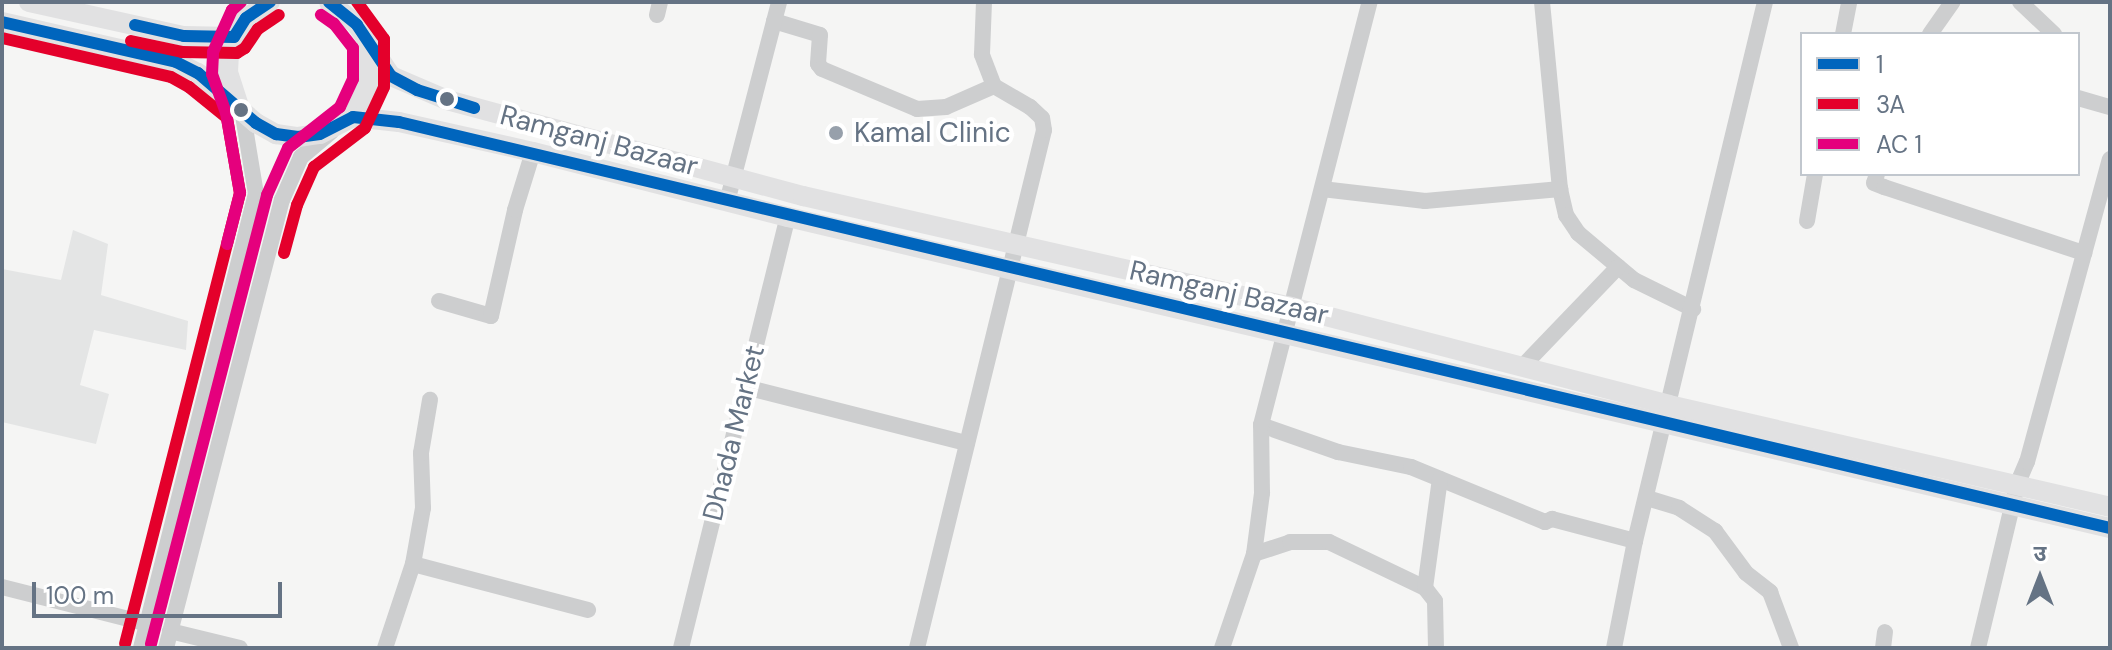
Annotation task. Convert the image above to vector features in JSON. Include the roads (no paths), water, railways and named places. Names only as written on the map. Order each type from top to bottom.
[{"type":"main road","points":[[29,2],[184,36],[234,37]]},
{"type":"main road","points":[[241,108],[228,72],[234,37],[246,18],[270,2]]},
{"type":"main road","name":"Ramganj Bazaar","points":[[329,2],[345,12],[391,76],[417,90],[734,177],[1291,307],[2015,495],[2110,528]]},
{"type":"main road","points":[[2,22],[176,62],[198,73],[256,123],[276,134],[298,137],[344,122],[369,82],[369,43]]},
{"type":"main road","name":"Ramganj Bazaar","points":[[344,122],[399,122],[533,152],[788,217],[1665,425],[2015,495],[2110,507]]},
{"type":"street","points":[[727,202],[779,2]]},
{"type":"street","points":[[917,648],[1044,130],[1042,118],[1036,112],[994,86],[982,54],[984,2]]},
{"type":"street","points":[[1222,648],[1254,554],[1262,493],[1261,425],[1370,2]]},
{"type":"street","points":[[1542,2],[1560,189],[1566,215],[1578,233],[1634,280],[1693,309]]},
{"type":"street","points":[[1614,648],[1635,541],[1765,2]]},
{"type":"street","points":[[1843,32],[1849,2]]},
{"type":"street","points":[[1931,32],[1952,2]]},
{"type":"street","points":[[2020,2],[2052,32]]},
{"type":"street","points":[[774,21],[820,35],[818,64],[822,69],[917,109],[946,107],[994,86]]},
{"type":"street","points":[[2080,99],[2110,107]]},
{"type":"street","points":[[141,648],[256,194],[241,108]]},
{"type":"street","points":[[240,648],[168,640],[282,200],[301,157],[344,122]]},
{"type":"street","points":[[439,301],[491,316],[515,210],[533,152]]},
{"type":"street","points":[[1978,648],[2015,495],[2027,462],[2110,159]]},
{"type":"street","points":[[1807,221],[1815,176]]},
{"type":"street","points":[[1876,176],[1874,183],[2084,253]]},
{"type":"street","points":[[1322,189],[1425,201],[1560,189]]},
{"type":"street","name":"Dhada Market","points":[[681,648],[788,217]]},
{"type":"street","points":[[1522,367],[1618,267]]},
{"type":"street","points":[[745,387],[967,443]]},
{"type":"street","points":[[385,648],[413,564],[423,508],[421,453],[430,400]]},
{"type":"street","points":[[1261,425],[1338,452],[1411,467],[1545,522],[1552,519],[1635,541]]},
{"type":"street","points":[[1425,588],[1440,479]]},
{"type":"street","points":[[1647,498],[1679,508],[1715,531],[1746,573],[1770,592],[1791,648]]},
{"type":"street","points":[[1254,554],[1290,542],[1329,542],[1425,588],[1435,601],[1436,648]]},
{"type":"street","points":[[413,564],[588,610]]},
{"type":"street","points":[[2,587],[148,624]]},
{"type":"place","name":"Kamal Clinic","points":[[836,133]]}]
